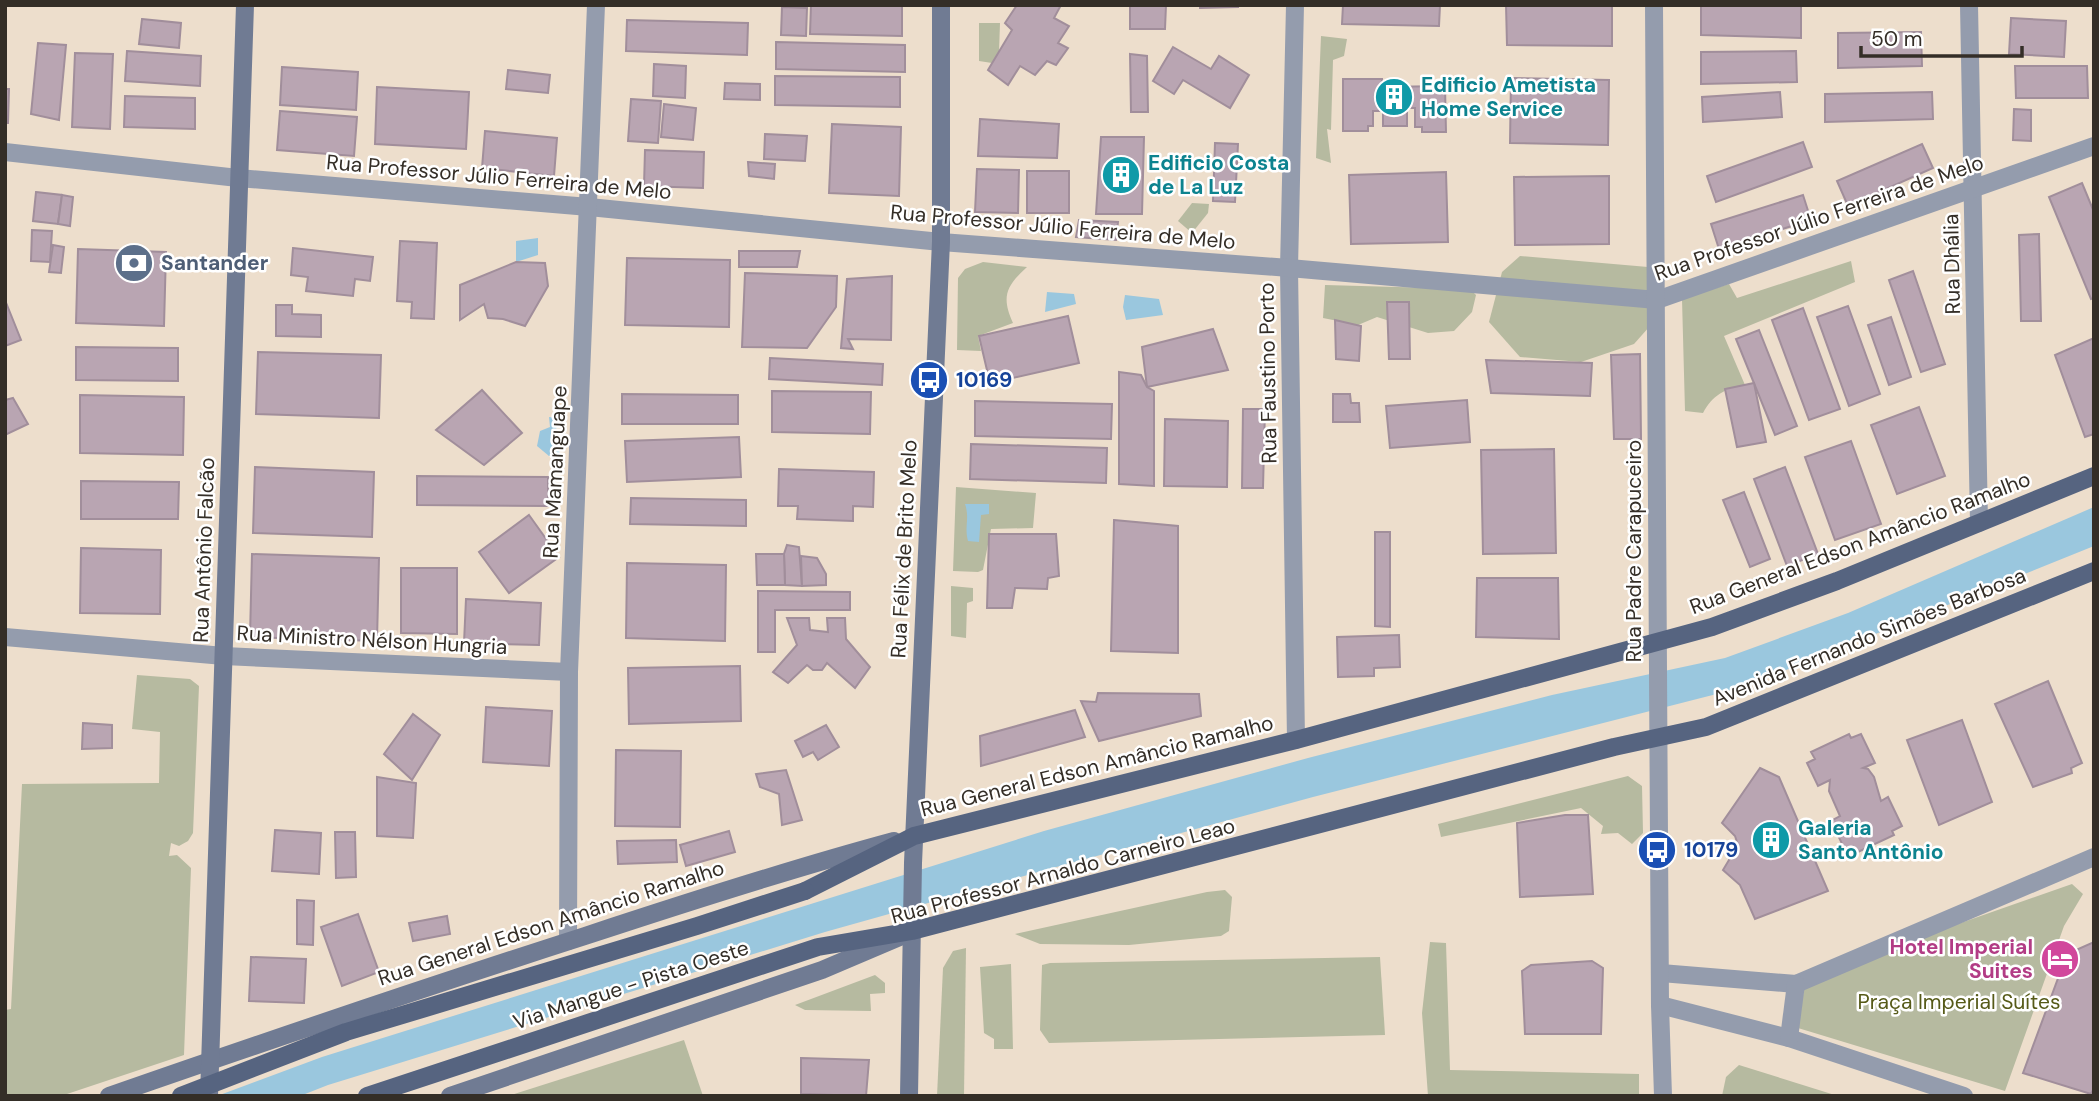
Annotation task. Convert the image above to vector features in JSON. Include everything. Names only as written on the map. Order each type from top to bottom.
[{"type":"main road","name":"Rua Antônio Falcão","points":[[209,1096],[245,5]]},
{"type":"main road","name":"Rua Félix de Brito Melo","points":[[909,1096],[914,836],[941,242],[941,5]]},
{"type":"main road","name":"Rua General Edson Amâncio Ramalho","points":[[109,1096],[210,1067],[286,1033],[796,868],[1657,646],[1824,586],[2094,476]]},
{"type":"main road","name":"Avenida Fernando Simões Barbosa","points":[[1658,736],[1706,727],[2094,571]]},
{"type":"main road","name":"Rua Professor Arnaldo Carneiro Leao","points":[[450,1096],[822,970],[912,925],[1658,736]]},
{"type":"main road","points":[[181,1096],[346,1032],[805,891],[914,836]]},
{"type":"main road","name":"Via Mangue - Pista Oeste","points":[[367,1096],[818,947],[912,925]]},
{"type":"street","name":"Rua Mamanguape","points":[[568,941],[569,672],[596,5]]},
{"type":"street","name":"Rua Faustino Porto","points":[[1295,5],[1289,268],[1296,740]]},
{"type":"street","name":"Rua Padre Carapuceiro","points":[[1654,5],[1657,646],[1663,1096]]},
{"type":"street","name":"Rua Dhália","points":[[1969,5],[1979,523]]},
{"type":"street","name":"Rua Professor Júlio Ferreira de Melo","points":[[5,152],[238,177],[589,207],[941,242],[1289,268],[1657,300],[2094,146]]},
{"type":"street","name":"Rua Ministro Nélson Hungria","points":[[5,638],[224,656],[569,672]]},
{"type":"street","points":[[1661,973],[1796,984],[2094,857]]},
{"type":"street","points":[[1789,1038],[1796,984]]},
{"type":"street","points":[[1660,1005],[1789,1038],[1964,1096]]},
{"type":"green space","points":[[979,23],[1000,23],[999,52],[992,63],[979,61]]},
{"type":"green space","points":[[1321,36],[1347,39],[1344,56],[1333,60],[1331,130],[1327,129],[1331,163],[1316,158]]},
{"type":"green space","points":[[1192,203],[1209,204],[1208,213],[1192,233],[1178,221]]},
{"type":"green space","points":[[1520,256],[1648,267],[1650,326],[1634,344],[1581,362],[1520,357],[1489,322],[1502,272]]},
{"type":"green space","points":[[1851,261],[1855,282],[1724,336],[1745,385],[1720,394],[1703,413],[1685,411],[1682,299],[1729,284],[1737,298]]},
{"type":"green space","points":[[983,262],[1027,267],[1014,280],[1008,292],[1007,306],[1013,323],[978,336],[981,351],[957,350],[958,278],[965,269]]},
{"type":"green space","points":[[1325,285],[1470,289],[1476,295],[1472,312],[1454,331],[1428,333],[1377,317],[1358,325],[1323,318]]},
{"type":"green space","points":[[956,487],[1036,493],[1033,528],[991,529],[983,570],[978,572],[953,571]]},
{"type":"green space","points":[[951,586],[973,588],[973,601],[967,603],[966,638],[951,636]]},
{"type":"green space","points":[[137,675],[190,679],[199,686],[193,833],[188,841],[179,846],[171,843],[169,856],[177,855],[191,868],[184,1055],[61,1096],[5,1096],[5,1010],[11,1009],[22,784],[159,783],[160,732],[132,729]]},
{"type":"green space","points":[[1628,776],[1642,786],[1643,833],[1632,844],[1618,833],[1601,834],[1603,826],[1581,808],[1441,837],[1438,824]]},
{"type":"green space","name":"Praça Imperial Suítes","points":[[2072,884],[2083,894],[2064,926],[2005,1091],[1798,1028],[1804,989],[1935,932]]},
{"type":"green space","points":[[1225,890],[1232,897],[1229,931],[1221,936],[1129,945],[1040,944],[1015,934],[1207,892]]},
{"type":"green space","points":[[1430,942],[1446,943],[1450,1070],[1639,1074],[1639,1096],[1428,1096],[1422,1013]]},
{"type":"green space","points":[[966,948],[964,1096],[937,1096],[943,968],[953,951]]},
{"type":"green space","points":[[1380,957],[1385,1035],[1049,1043],[1040,1030],[1042,965],[1050,963]]},
{"type":"green space","points":[[1011,964],[1013,1049],[994,1049],[994,1039],[984,1033],[980,967]]},
{"type":"green space","points":[[875,975],[885,983],[885,993],[870,994],[871,1011],[805,1010],[795,1005]]},
{"type":"green space","points":[[684,1040],[703,1096],[508,1096]]},
{"type":"green space","points":[[1739,1065],[1838,1096],[1722,1096],[1726,1077]]},
{"type":"water","points":[[538,238],[538,255],[516,262],[516,241]]},
{"type":"water","points":[[1047,292],[1074,294],[1076,304],[1045,312]]},
{"type":"water","points":[[1125,295],[1159,299],[1163,315],[1126,320],[1123,307]]},
{"type":"water","points":[[549,417],[557,418],[556,434],[560,455],[549,456],[537,446],[540,431],[550,427]]},
{"type":"water","points":[[965,504],[989,504],[989,514],[981,515],[979,542],[968,541]]},
{"type":"water","points":[[2094,507],[2094,546],[1744,687],[1313,797],[825,932],[328,1085],[300,1096],[217,1096],[322,1057],[1044,831],[1308,758],[1552,695],[1725,658],[1848,613]]},
{"type":"building","points":[[811,5],[902,6],[902,36],[810,34]]},
{"type":"building","points":[[1017,5],[1061,5],[1054,18],[1069,26],[1058,43],[1068,48],[1056,65],[1047,61],[1035,75],[1020,66],[1008,85],[988,70],[1012,30],[1005,23]]},
{"type":"building","points":[[1130,5],[1166,5],[1165,29],[1130,29]]},
{"type":"building","points":[[1200,5],[1238,5],[1238,7],[1200,8]]},
{"type":"building","points":[[1343,5],[1440,5],[1439,26],[1342,24]]},
{"type":"building","points":[[1506,5],[1612,5],[1612,46],[1507,45]]},
{"type":"building","points":[[1701,5],[1801,5],[1801,38],[1701,35]]},
{"type":"building","points":[[782,7],[807,8],[806,36],[781,35]]},
{"type":"building","points":[[2011,18],[2066,21],[2064,57],[2009,54]]},
{"type":"building","points":[[142,19],[181,23],[179,48],[139,44]]},
{"type":"building","points":[[627,20],[748,23],[747,55],[626,51]]},
{"type":"building","points":[[1921,32],[1922,66],[1838,68],[1838,33]]},
{"type":"building","points":[[776,42],[905,45],[905,72],[776,69]]},
{"type":"building","points":[[38,43],[66,45],[59,120],[31,114]]},
{"type":"building","points":[[1173,47],[1211,69],[1219,56],[1249,75],[1230,108],[1183,80],[1174,94],[1153,81]]},
{"type":"building","points":[[127,51],[201,56],[200,86],[125,81]]},
{"type":"building","points":[[1796,51],[1797,82],[1701,84],[1701,52]]},
{"type":"building","points":[[75,53],[113,54],[110,129],[72,127]]},
{"type":"building","points":[[1130,54],[1147,56],[1148,112],[1131,112]]},
{"type":"building","points":[[654,64],[686,66],[685,98],[653,96]]},
{"type":"building","points":[[2015,66],[2087,66],[2088,98],[2016,98]]},
{"type":"building","points":[[282,67],[358,72],[356,110],[280,105]]},
{"type":"building","points":[[508,70],[550,75],[548,93],[506,89]]},
{"type":"building","points":[[775,76],[900,77],[900,107],[775,105]]},
{"type":"building","points":[[1511,78],[1609,80],[1608,145],[1510,143]]},
{"type":"building","name":"Edificio Ametista Home Service","points":[[1343,79],[1382,79],[1382,87],[1445,86],[1446,132],[1422,132],[1422,127],[1415,127],[1415,108],[1407,108],[1407,126],[1383,126],[1383,111],[1373,111],[1373,126],[1368,126],[1368,131],[1343,131]]},
{"type":"building","points":[[725,83],[760,84],[760,100],[724,99]]},
{"type":"building","points":[[377,87],[469,92],[466,149],[375,144]]},
{"type":"building","points":[[5,89],[9,89],[8,123],[5,123]]},
{"type":"building","points":[[1780,92],[1782,117],[1703,122],[1702,97]]},
{"type":"building","points":[[1932,92],[1933,119],[1825,122],[1825,94]]},
{"type":"building","points":[[125,96],[195,98],[195,129],[124,127]]},
{"type":"building","points":[[631,99],[661,101],[658,143],[628,141]]},
{"type":"building","points":[[664,104],[696,108],[693,140],[661,137]]},
{"type":"building","points":[[2014,109],[2031,110],[2031,141],[2013,140]]},
{"type":"building","points":[[280,111],[357,117],[354,156],[277,150]]},
{"type":"building","points":[[980,119],[1059,124],[1057,158],[978,156]]},
{"type":"building","points":[[832,124],[901,127],[899,196],[829,193]]},
{"type":"building","points":[[485,131],[557,138],[554,176],[482,168]]},
{"type":"building","points":[[765,134],[807,136],[805,161],[764,159]]},
{"type":"building","name":"Edificio Costa de La Luz","points":[[1101,137],[1144,137],[1142,214],[1096,214]]},
{"type":"building","points":[[1803,142],[1812,167],[1716,202],[1707,176]]},
{"type":"building","points":[[1215,143],[1238,144],[1235,202],[1213,201]]},
{"type":"building","points":[[1922,144],[1933,168],[1848,206],[1837,181]]},
{"type":"building","points":[[645,150],[704,152],[703,188],[644,186]]},
{"type":"building","points":[[748,162],[775,164],[774,179],[749,176]]},
{"type":"building","points":[[977,169],[1019,170],[1018,213],[975,212]]},
{"type":"building","points":[[1027,171],[1069,171],[1069,213],[1027,213]]},
{"type":"building","points":[[1446,172],[1448,242],[1351,244],[1349,175]]},
{"type":"building","points":[[1609,176],[1609,244],[1515,245],[1514,177]]},
{"type":"building","points":[[2082,183],[2094,212],[2094,298],[2091,299],[2049,197]]},
{"type":"building","points":[[36,192],[62,195],[58,224],[33,221]]},
{"type":"building","points":[[62,195],[73,197],[70,226],[58,224]]},
{"type":"building","points":[[1803,195],[1811,220],[1719,249],[1711,224]]},
{"type":"building","points":[[1079,220],[1118,222],[1116,240],[1076,237]]},
{"type":"building","points":[[32,230],[52,231],[50,262],[31,261]]},
{"type":"building","points":[[2039,234],[2041,321],[2021,321],[2019,235]]},
{"type":"building","points":[[400,241],[437,243],[434,319],[411,318],[412,302],[397,301]]},
{"type":"building","points":[[53,245],[64,247],[61,273],[49,272]]},
{"type":"building","points":[[293,248],[373,257],[370,281],[355,279],[353,296],[306,291],[308,277],[291,275]]},
{"type":"building","points":[[78,249],[166,252],[164,326],[76,323]]},
{"type":"building","points":[[739,251],[800,251],[797,267],[739,267]]},
{"type":"building","points":[[627,258],[730,260],[729,327],[625,325]]},
{"type":"building","points":[[516,262],[545,263],[548,286],[525,326],[503,319],[488,318],[484,304],[460,320],[460,285]]},
{"type":"building","points":[[1913,271],[1945,364],[1921,372],[1889,280]]},
{"type":"building","points":[[745,273],[837,276],[836,307],[807,348],[742,347]]},
{"type":"building","points":[[892,276],[891,340],[848,339],[853,349],[841,348],[847,279]]},
{"type":"building","points":[[5,300],[21,340],[5,346]]},
{"type":"building","points":[[1387,302],[1409,302],[1410,359],[1389,359]]},
{"type":"building","points":[[276,305],[292,305],[292,314],[321,315],[321,337],[276,336]]},
{"type":"building","points":[[1848,306],[1880,394],[1849,406],[1817,317]]},
{"type":"building","points":[[1803,308],[1840,409],[1809,420],[1772,320]]},
{"type":"building","points":[[1068,316],[1079,363],[990,383],[979,336]]},
{"type":"building","points":[[1891,317],[1911,377],[1889,385],[1868,325]]},
{"type":"building","points":[[1335,320],[1361,326],[1359,361],[1336,359]]},
{"type":"building","points":[[1213,329],[1228,370],[1147,387],[1142,347]]},
{"type":"building","points":[[1759,330],[1797,426],[1775,435],[1736,339]]},
{"type":"building","points":[[2094,338],[2094,434],[2085,437],[2055,355]]},
{"type":"building","points":[[76,347],[178,348],[178,381],[76,380]]},
{"type":"building","points":[[258,352],[381,355],[379,418],[256,414]]},
{"type":"building","points":[[1640,354],[1641,439],[1614,439],[1611,355]]},
{"type":"building","points":[[770,358],[883,364],[882,385],[769,379]]},
{"type":"building","points":[[1486,360],[1592,363],[1590,396],[1491,393]]},
{"type":"building","points":[[1119,372],[1141,375],[1147,387],[1154,391],[1154,486],[1119,484]]},
{"type":"building","points":[[1754,383],[1766,442],[1737,447],[1725,389]]},
{"type":"building","points":[[482,390],[522,433],[484,465],[436,430]]},
{"type":"building","points":[[772,391],[871,392],[870,434],[772,432]]},
{"type":"building","points":[[622,394],[738,395],[738,424],[622,424]]},
{"type":"building","points":[[1333,394],[1350,394],[1351,403],[1359,403],[1360,422],[1333,422]]},
{"type":"building","points":[[80,395],[184,397],[183,455],[80,453]]},
{"type":"building","points":[[13,398],[28,424],[5,435],[5,400]]},
{"type":"building","points":[[1467,400],[1470,442],[1390,448],[1386,406]]},
{"type":"building","points":[[975,401],[1112,404],[1111,439],[975,436]]},
{"type":"building","points":[[1919,407],[1945,476],[1897,494],[1871,425]]},
{"type":"building","points":[[1243,409],[1265,409],[1263,488],[1242,488]]},
{"type":"building","points":[[1165,419],[1228,421],[1227,487],[1164,486]]},
{"type":"building","points":[[739,437],[741,477],[627,482],[625,441]]},
{"type":"building","points":[[1851,441],[1881,524],[1835,540],[1805,457]]},
{"type":"building","points":[[971,444],[1107,448],[1106,483],[970,479]]},
{"type":"building","points":[[1554,449],[1556,553],[1483,554],[1481,450]]},
{"type":"building","points":[[255,467],[374,472],[372,537],[253,533]]},
{"type":"building","points":[[1785,467],[1818,554],[1787,566],[1754,479]]},
{"type":"building","points":[[779,469],[874,472],[873,507],[853,506],[853,521],[797,519],[798,506],[778,506]]},
{"type":"building","points":[[417,476],[548,477],[548,506],[417,505]]},
{"type":"building","points":[[81,481],[179,482],[178,519],[81,519]]},
{"type":"building","points":[[1744,492],[1770,559],[1750,567],[1723,500]]},
{"type":"building","points":[[631,498],[746,500],[746,526],[630,524]]},
{"type":"building","points":[[529,515],[559,557],[509,593],[479,552]]},
{"type":"building","points":[[1114,520],[1178,526],[1178,653],[1111,651]]},
{"type":"building","points":[[1375,532],[1390,532],[1390,627],[1375,626]]},
{"type":"building","points":[[989,534],[1056,534],[1059,576],[1048,578],[1047,589],[1015,588],[1012,608],[987,608]]},
{"type":"building","points":[[787,545],[799,547],[802,586],[785,585],[784,554]]},
{"type":"building","points":[[81,548],[161,550],[160,614],[80,613]]},
{"type":"building","points":[[252,554],[379,558],[377,641],[250,637]]},
{"type":"building","points":[[756,554],[784,554],[785,585],[757,585]]},
{"type":"building","points":[[801,556],[817,558],[826,574],[826,585],[802,586]]},
{"type":"building","points":[[627,563],[726,565],[725,641],[626,638]]},
{"type":"building","points":[[401,568],[457,568],[457,634],[401,633]]},
{"type":"building","points":[[1477,578],[1558,578],[1559,639],[1476,637]]},
{"type":"building","points":[[758,591],[850,592],[850,610],[775,610],[775,652],[758,652]]},
{"type":"building","points":[[466,599],[541,603],[539,645],[464,643]]},
{"type":"building","points":[[787,618],[809,618],[810,630],[828,632],[827,618],[845,618],[846,639],[870,667],[855,688],[827,663],[822,670],[813,670],[807,665],[788,683],[773,672],[797,645]]},
{"type":"building","points":[[1399,635],[1400,667],[1374,668],[1374,676],[1338,677],[1337,637]]},
{"type":"building","points":[[740,666],[741,721],[629,724],[628,668]]},
{"type":"building","points":[[2048,681],[2082,763],[2071,768],[2072,773],[2033,787],[1995,704]]},
{"type":"building","points":[[1098,693],[1199,694],[1201,716],[1099,741],[1081,701],[1096,702]]},
{"type":"building","points":[[486,707],[552,711],[549,766],[483,762]]},
{"type":"building","points":[[1075,710],[1085,737],[981,766],[980,736]]},
{"type":"building","points":[[413,714],[440,735],[412,780],[384,754]]},
{"type":"building","points":[[1962,720],[1992,802],[1939,825],[1907,740]]},
{"type":"building","points":[[83,723],[112,725],[112,748],[82,749]]},
{"type":"building","points":[[826,725],[839,747],[818,760],[813,752],[803,757],[795,741]]},
{"type":"building","points":[[1849,734],[1851,738],[1861,734],[1875,763],[1863,768],[1868,769],[1874,777],[1881,801],[1888,797],[1902,826],[1892,831],[1894,835],[1856,853],[1853,846],[1845,850],[1831,821],[1840,816],[1829,791],[1830,780],[1818,786],[1807,763],[1815,759],[1811,752]]},
{"type":"building","points":[[616,750],[681,751],[680,827],[615,826]]},
{"type":"building","name":"Galeria Santo Antônio","points":[[1760,768],[1779,777],[1828,891],[1755,919],[1740,885],[1723,870],[1738,845],[1735,836],[1722,823]]},
{"type":"building","points":[[786,770],[802,820],[782,825],[779,794],[760,787],[756,774]]},
{"type":"building","points":[[377,777],[416,783],[413,838],[377,836]]},
{"type":"building","points":[[1565,815],[1588,815],[1593,894],[1520,897],[1517,823]]},
{"type":"building","points":[[275,830],[321,833],[319,874],[272,871]]},
{"type":"building","points":[[729,831],[735,852],[686,866],[680,845]]},
{"type":"building","points":[[335,832],[355,832],[356,877],[336,878]]},
{"type":"building","points":[[676,840],[677,862],[618,864],[617,841]]},
{"type":"building","points":[[297,900],[314,901],[313,945],[297,944]]},
{"type":"building","points":[[358,914],[379,972],[342,986],[321,927]]},
{"type":"building","points":[[447,916],[450,934],[413,941],[409,923]]},
{"type":"building","points":[[2094,942],[2094,1088],[2091,1094],[2023,1073],[2067,954]]},
{"type":"building","points":[[251,957],[306,959],[304,1003],[249,1001]]},
{"type":"building","points":[[1592,961],[1603,968],[1601,1034],[1525,1034],[1522,971],[1531,965]]},
{"type":"building","points":[[801,1058],[869,1060],[866,1096],[801,1094]]},
{"type":"place","name":"Edificio Ametista Home Service","points":[[1394,97]]},
{"type":"place","name":"Edificio Costa de La Luz","points":[[1121,175]]},
{"type":"place","name":"Santander","points":[[134,263]]},
{"type":"place","name":"10169","points":[[929,380]]},
{"type":"place","name":"Galeria Santo Antônio","points":[[1771,840]]},
{"type":"place","name":"10179","points":[[1657,850]]},
{"type":"place","name":"Hotel Imperial Suites","points":[[2060,959]]}]
